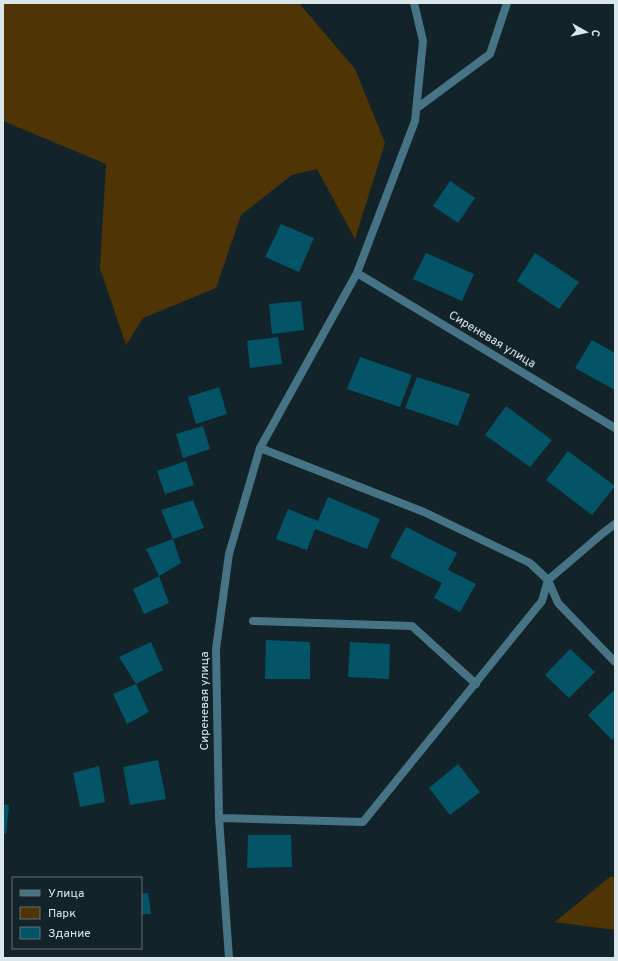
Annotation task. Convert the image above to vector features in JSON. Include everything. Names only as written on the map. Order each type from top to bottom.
[{"type":"street","name":"Сиреневая улица","points":[[229,958],[218,818],[216,649],[229,554],[260,448],[358,273],[415,122],[423,41],[414,3]]},
{"type":"street","points":[[417,108],[490,54],[507,3]]},
{"type":"street","name":"Сиреневая улица","points":[[358,273],[615,428]]},
{"type":"street","points":[[260,448],[424,512],[530,563],[548,580],[558,603],[615,662]]},
{"type":"street","points":[[218,818],[363,822],[542,601],[548,580],[615,524]]},
{"type":"street","points":[[253,621],[412,626],[476,684]]},
{"type":"green space","points":[[3,3],[299,3],[355,69],[385,143],[355,239],[317,169],[292,175],[241,215],[216,288],[143,318],[126,345],[100,268],[106,164],[3,121]]},
{"type":"green space","points":[[611,876],[615,878],[615,930],[555,922]]},
{"type":"building","points":[[450,181],[475,198],[458,223],[433,206]]},
{"type":"building","points":[[281,224],[314,238],[299,272],[265,257]]},
{"type":"building","points":[[426,253],[474,274],[462,301],[413,279]]},
{"type":"building","points":[[535,253],[579,282],[559,309],[517,281]]},
{"type":"building","points":[[301,301],[304,330],[272,334],[269,304]]},
{"type":"building","points":[[278,337],[282,364],[250,368],[247,341]]},
{"type":"building","points":[[592,340],[615,353],[615,390],[575,368]]},
{"type":"building","points":[[360,357],[412,375],[400,407],[347,389]]},
{"type":"building","points":[[417,377],[470,394],[458,426],[405,408]]},
{"type":"building","points":[[219,387],[227,414],[196,424],[188,397]]},
{"type":"building","points":[[506,406],[552,440],[530,467],[485,435]]},
{"type":"building","points":[[203,426],[210,449],[183,458],[176,434]]},
{"type":"building","points":[[568,451],[615,486],[592,515],[546,480]]},
{"type":"building","points":[[186,461],[194,485],[165,494],[157,471]]},
{"type":"building","points":[[328,497],[380,519],[367,549],[315,529],[307,550],[276,539],[288,509],[318,521]]},
{"type":"building","points":[[193,500],[204,528],[173,539],[161,510]]},
{"type":"building","points":[[406,527],[457,553],[448,570],[476,584],[460,612],[434,598],[442,583],[390,557]]},
{"type":"building","points":[[173,539],[181,563],[159,576],[146,549]]},
{"type":"building","points":[[159,576],[169,603],[144,614],[133,589]]},
{"type":"building","points":[[266,640],[310,642],[310,679],[265,679]]},
{"type":"building","points":[[151,642],[163,670],[136,684],[119,657]]},
{"type":"building","points":[[350,642],[390,644],[389,679],[348,677]]},
{"type":"building","points":[[570,649],[595,672],[569,698],[545,675]]},
{"type":"building","points":[[136,684],[149,712],[127,724],[113,694]]},
{"type":"building","points":[[613,691],[615,692],[615,737],[612,740],[588,715]]},
{"type":"building","points":[[158,760],[166,799],[130,805],[123,767]]},
{"type":"building","points":[[458,764],[480,792],[450,815],[429,788]]},
{"type":"building","points":[[99,766],[105,802],[80,807],[73,773]]},
{"type":"building","points":[[3,804],[9,805],[6,834],[3,834]]},
{"type":"building","points":[[248,835],[291,835],[292,867],[247,868]]},
{"type":"building","points":[[148,893],[151,914],[142,914],[142,894]]}]
